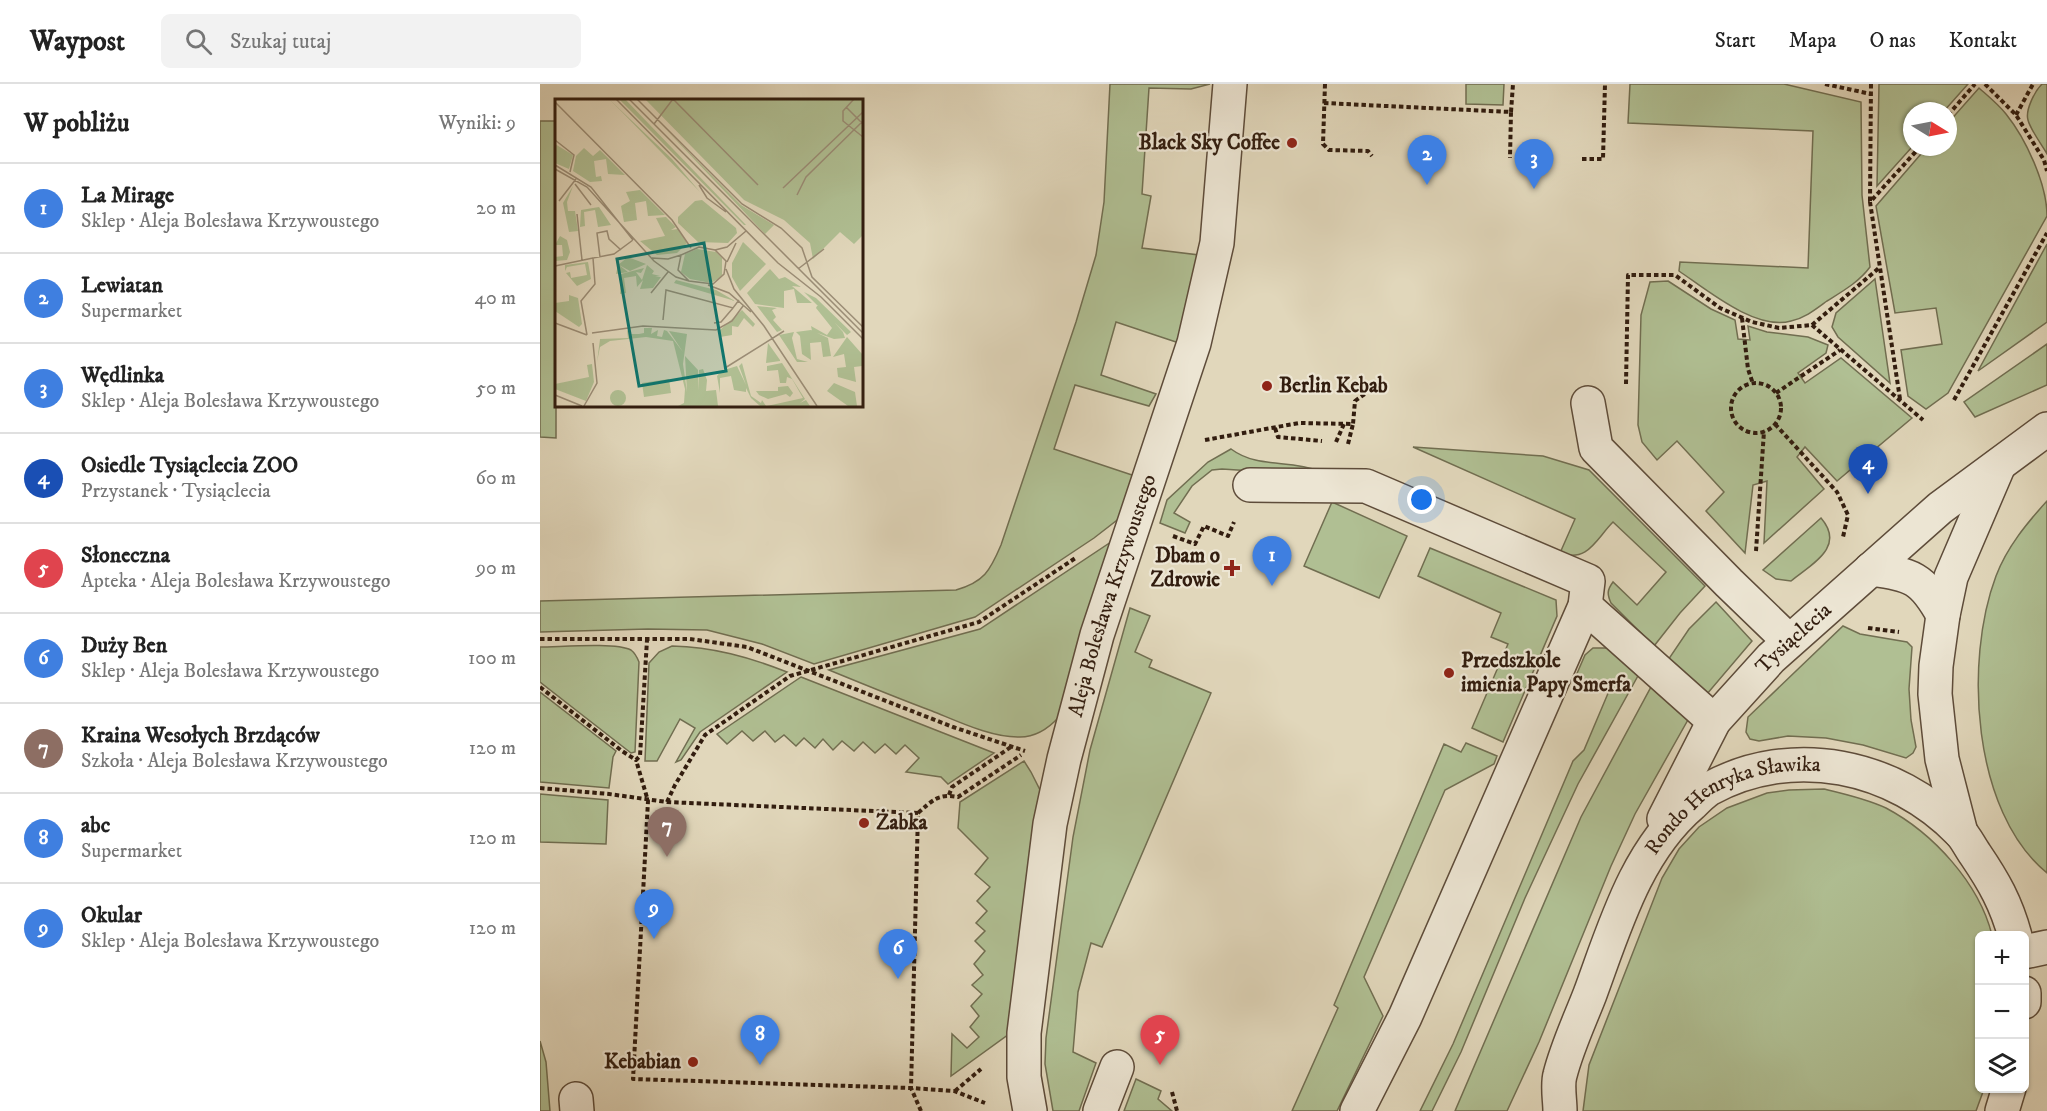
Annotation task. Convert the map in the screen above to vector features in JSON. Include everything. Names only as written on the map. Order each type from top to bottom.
[{"type":"street","name":"Aleja Bolesława Krzywoustego","points":[[1030,1111],[1024,1077],[1024,1033],[1050,824],[1066,749],[1097,635],[1194,343],[1217,243],[1230,84]]},
{"type":"street","points":[[1588,403],[1596,448],[1789,641]]},
{"type":"street","name":"Tysiąclecia","points":[[1643,861],[1714,721],[1771,658],[1940,508],[2047,429]]},
{"type":"street","points":[[1961,833],[1941,759],[1935,694],[1936,666],[1942,615],[1951,577],[2000,463]]},
{"type":"street","points":[[1250,485],[1366,486],[1588,581],[1585,606],[1405,1017],[1357,1111]]},
{"type":"street","points":[[1870,569],[1903,574],[1919,582],[1932,596],[1942,615]]},
{"type":"street","points":[[1585,606],[1714,721]]},
{"type":"street","name":"Rondo Henryka Sławika","points":[[1560,1111],[1559,1077],[1614,928],[1643,861],[1674,819],[1708,790],[1737,777],[1788,765],[1810,763],[1872,776],[1904,790],[1935,811],[1961,833],[1997,887],[2013,931]]},
{"type":"street","points":[[2029,951],[2047,947]]},
{"type":"street","points":[[1100,1111],[1117,1067]]},
{"type":"street","points":[[1540,1111],[1559,1077]]},
{"type":"street","points":[[2002,1111],[2008,1093]]},
{"type":"path","points":[[1325,84],[1323,144],[1329,150],[1368,151],[1372,156]]},
{"type":"path","points":[[1510,158],[1513,84]]},
{"type":"path","points":[[1582,159],[1603,159],[1605,84]]},
{"type":"path","points":[[1826,84],[1871,94]]},
{"type":"path","points":[[1871,84],[1870,202],[1900,399]]},
{"type":"path","points":[[1957,105],[1976,84]]},
{"type":"path","points":[[1985,84],[2016,115],[2044,160],[2047,171]]},
{"type":"path","points":[[2016,115],[2033,84]]},
{"type":"path","points":[[1324,103],[1511,112]]},
{"type":"path","points":[[1870,202],[1912,156]]},
{"type":"path","points":[[1954,400],[2047,233]]},
{"type":"path","points":[[1626,392],[1628,275],[1675,275],[1720,308],[1752,322],[1779,328],[1812,325],[1880,268]]},
{"type":"path","points":[[1742,317],[1748,369],[1753,384]]},
{"type":"path","points":[[1812,325],[1923,420]]},
{"type":"path","points":[[1776,393],[1840,350]]},
{"type":"path","points":[[1761,384],[1770,387],[1776,393],[1780,409],[1775,424],[1764,431],[1755,433],[1747,431],[1733,419],[1731,409],[1736,393],[1744,387],[1761,384]]},
{"type":"path","points":[[1350,436],[1355,401],[1365,393]]},
{"type":"path","points":[[1160,447],[1299,423],[1353,424]]},
{"type":"path","points":[[1275,428],[1278,437],[1337,442],[1344,424]]},
{"type":"path","points":[[1775,424],[1837,492],[1848,514],[1840,546]]},
{"type":"path","points":[[1755,561],[1764,431]]},
{"type":"path","points":[[1136,522],[1196,544],[1203,526],[1228,536],[1250,485]]},
{"type":"path","points":[[667,802],[705,735],[790,676],[979,622],[1085,552]]},
{"type":"path","points":[[1865,628],[1905,632]]},
{"type":"path","points":[[540,639],[690,639],[747,647],[953,727],[1026,752],[958,797],[949,795],[938,797],[918,813],[648,801],[609,794],[540,788]]},
{"type":"path","points":[[636,760],[640,756],[647,640]]},
{"type":"path","points":[[540,687],[622,752],[636,760],[648,801],[633,1079],[911,1088],[954,1091],[986,1103]]},
{"type":"path","points":[[949,795],[952,787],[1012,746]]},
{"type":"path","points":[[918,813],[911,1088],[921,1111]]},
{"type":"path","points":[[1172,1092],[1177,1111]]},
{"type":"green space","points":[[1110,84],[1210,84],[1191,89],[1149,88],[1142,194],[1151,196],[1142,248],[1199,255],[1179,343],[1116,322],[1101,375],[1156,394],[1149,406],[1075,385],[1054,449],[1135,476],[1121,517],[1094,538],[975,617],[814,664],[762,644],[707,630],[540,632],[540,601],[956,590],[980,579],[989,569],[1001,545],[1076,322],[1096,255],[1104,202]]},
{"type":"green space","points":[[1466,84],[1504,84],[1503,105],[1466,104]]},
{"type":"green space","points":[[1630,84],[1784,84],[1861,102],[1862,195],[1870,267],[1850,286],[1810,313],[1796,320],[1777,323],[1748,315],[1732,307],[1679,271],[1680,262],[1808,268],[1813,131],[1628,123]]},
{"type":"green space","points":[[1879,84],[1968,84],[1952,102],[1903,102],[1904,156],[1877,186]]},
{"type":"green space","points":[[2042,84],[2047,84],[2047,154],[2031,128],[2027,116],[2031,101]]},
{"type":"green space","points":[[1979,88],[2006,114],[2021,136],[2034,162],[2043,190],[2047,216],[1948,393],[1926,409],[1908,396],[1901,350],[1942,344],[1936,308],[1895,313],[1876,206],[1919,156],[1957,156],[1957,113]]},
{"type":"green space","points":[[540,121],[555,121],[556,438],[540,437]]},
{"type":"green space","points":[[2047,244],[2047,322],[1978,371]]},
{"type":"green space","points":[[1875,279],[1890,383],[1838,337],[1832,327],[1836,313]]},
{"type":"green space","points":[[1668,281],[1711,309],[1735,320],[1738,339],[1750,340],[1748,326],[1767,332],[1808,337],[1828,345],[1826,353],[1798,373],[1805,383],[1841,358],[1912,418],[1837,481],[1805,447],[1797,457],[1824,489],[1764,543],[1767,481],[1753,485],[1745,553],[1706,511],[1724,492],[1677,441],[1657,460],[1642,442],[1638,425],[1641,315],[1650,282]]},
{"type":"green space","points":[[2047,344],[2047,385],[1975,417],[1964,402]]},
{"type":"green space","points":[[1413,447],[1543,456],[1589,470],[1705,586],[1654,646],[1611,603],[1608,592],[1613,582],[1637,605],[1666,572],[1613,522],[1585,552],[1578,555],[1560,553],[1575,519]]},
{"type":"green space","points":[[1231,449],[1263,462],[1297,465],[1319,471],[1283,473],[1212,470],[1192,486],[1174,513],[1190,522],[1185,533],[1160,523],[1167,500],[1208,462]]},
{"type":"green space","points":[[2047,501],[2047,873],[2022,846],[2003,813],[1989,775],[1981,734],[1978,691],[1980,650],[1986,611],[1996,576],[2012,545]]},
{"type":"green space","points":[[1332,502],[1407,536],[1379,598],[1304,566]]},
{"type":"green space","points":[[1821,518],[1828,528],[1830,538],[1828,546],[1816,561],[1791,581],[1776,579],[1763,570]]},
{"type":"green space","points":[[1114,540],[1059,717],[1046,729],[1036,734],[1026,737],[1009,737],[986,732],[829,670],[980,629]]},
{"type":"green space","points":[[1430,548],[1556,600],[1557,616],[1503,742],[1472,728],[1508,644],[1491,637],[1501,613],[1418,576]]},
{"type":"green space","points":[[1716,602],[1752,641],[1707,694],[1668,660],[1689,629]]},
{"type":"green space","points":[[1130,608],[1150,616],[1135,652],[1152,660],[1149,667],[1211,693],[1102,947],[1091,943],[1078,992],[1073,1052],[1096,1063],[1079,1111],[1053,1111],[1045,1064],[1046,1038],[1073,837],[1090,750]]},
{"type":"green space","points":[[1843,626],[1860,634],[1907,642],[1912,647],[1909,689],[1916,747],[1913,753],[1906,758],[1863,745],[1826,738],[1788,736],[1759,741],[1750,739],[1746,732],[1748,717]]},
{"type":"green space","points":[[613,646],[634,652],[639,662],[635,752],[631,753],[540,682],[540,647]]},
{"type":"green space","points":[[672,646],[702,648],[731,654],[787,672],[700,732],[681,760],[676,762],[695,728],[680,719],[657,761],[645,761],[649,663],[659,652]]},
{"type":"green space","points":[[1593,648],[1607,648],[1639,674],[1578,784],[1525,898],[1461,1052],[1432,1111],[1420,1111],[1453,1044],[1573,761],[1584,750],[1609,691],[1575,678],[1585,655]]},
{"type":"green space","points":[[801,677],[994,753],[948,784],[941,777],[906,772],[919,758],[905,745],[896,754],[885,744],[875,753],[863,742],[854,751],[842,741],[833,750],[823,739],[815,748],[804,738],[796,746],[784,735],[775,742],[765,731],[753,741],[742,731],[727,744],[717,734]]},
{"type":"green space","points":[[1651,687],[1689,718],[1635,814],[1611,866],[1539,1042],[1507,1111],[1455,1111],[1581,817]]},
{"type":"green space","points":[[540,692],[616,751],[613,757],[609,788],[540,782]]},
{"type":"green space","points":[[1466,743],[1497,756],[1494,764],[1445,790],[1364,977],[1383,1016],[1337,1111],[1292,1111],[1338,1008],[1334,1005],[1444,744],[1461,752]]},
{"type":"green space","points":[[1024,761],[1041,792],[1009,1034],[951,1076],[952,1034],[967,1048],[979,1037],[970,1027],[979,1016],[971,1006],[982,994],[972,985],[983,975],[974,964],[985,951],[975,941],[985,931],[976,923],[987,911],[977,901],[990,887],[975,874],[988,858],[958,828],[960,802]]},
{"type":"green space","points":[[1824,789],[1886,808],[1921,831],[1937,845],[1952,861],[1977,897],[1991,931],[1975,931],[1975,1093],[1983,1093],[1976,1111],[1583,1111],[1589,1065],[1662,878],[1679,849],[1699,827],[1727,808],[1767,793]]},
{"type":"green space","points":[[540,794],[608,800],[606,844],[540,842]]},
{"type":"green space","points":[[540,1041],[546,1062],[550,1111],[540,1111]]},
{"type":"green space","points":[[1136,1079],[1161,1091],[1158,1099],[1172,1111],[1124,1111]]},
{"type":"place","name":"Black Sky Coffee","points":[[1292,143]]},
{"type":"place","name":"Lewiatan","points":[[1427,185]]},
{"type":"place","name":"Wędlinka","points":[[1534,189]]},
{"type":"place","name":"Berlin Kebab","points":[[1267,386]]},
{"type":"place","name":"Osiedle Tysiąclecia ZOO","points":[[1868,494]]},
{"type":"place","name":"Dbam o Zdrowie","points":[[1232,568]]},
{"type":"place","name":"La Mirage","points":[[1272,586]]},
{"type":"place","name":"Przedszkole imienia Papy Smerfa","points":[[1449,673]]},
{"type":"place","name":"Żabka","points":[[864,823]]},
{"type":"place","name":"Kraina Wesołych Brzdąców","points":[[667,857]]},
{"type":"place","name":"Okular","points":[[654,939]]},
{"type":"place","name":"Duży Ben","points":[[898,979]]},
{"type":"place","name":"Kebabian","points":[[693,1062]]},
{"type":"place","name":"abc","points":[[760,1065]]},
{"type":"place","name":"Słoneczna","points":[[1160,1065]]}]
